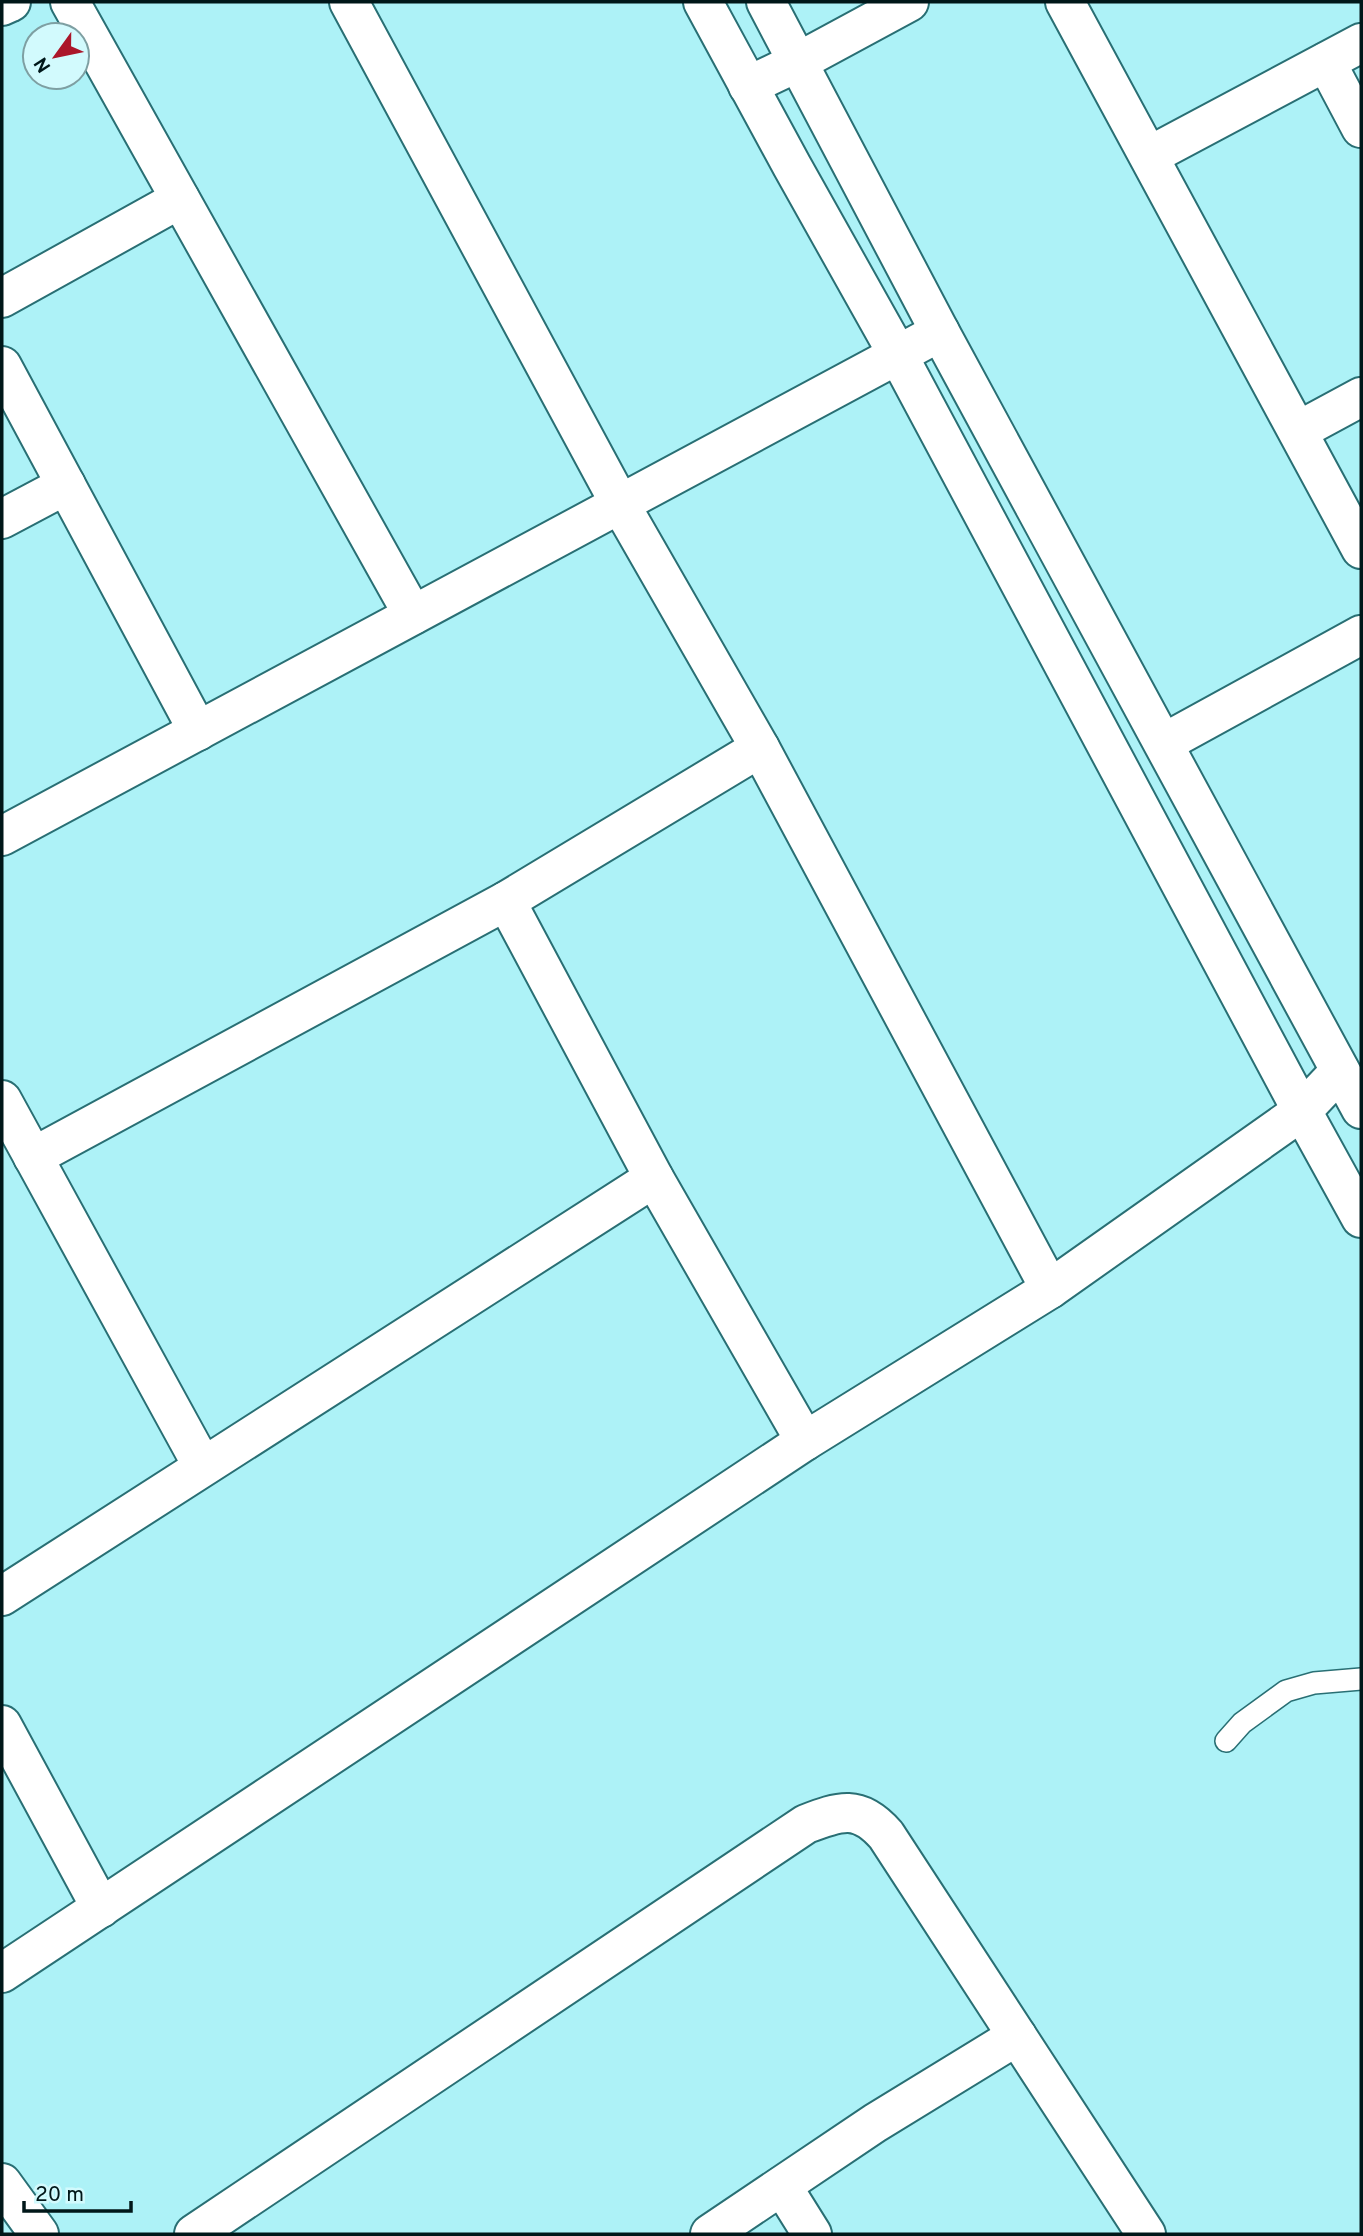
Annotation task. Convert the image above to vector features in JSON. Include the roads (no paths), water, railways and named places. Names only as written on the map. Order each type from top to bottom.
[{"type":"street","points":[[2,6],[11,2]]},
{"type":"street","points":[[69,2],[413,615]]},
{"type":"street","points":[[349,2],[620,504],[760,748],[1050,1289]]},
{"type":"street","points":[[703,2],[898,355],[1361,1218]]},
{"type":"street","points":[[766,2],[940,332],[1361,1109]]},
{"type":"street","points":[[748,86],[909,2]]},
{"type":"street","points":[[1065,2],[1361,549]]},
{"type":"street","points":[[1149,156],[1361,43]]},
{"type":"street","points":[[1326,62],[1361,128]]},
{"type":"street","points":[[2,298],[180,199]]},
{"type":"street","points":[[2,836],[940,332]]},
{"type":"street","points":[[2,366],[198,731]]},
{"type":"street","points":[[1298,431],[1361,397]]},
{"type":"street","points":[[2,519],[66,485]]},
{"type":"street","points":[[1164,743],[1361,635]]},
{"type":"street","points":[[33,1157],[506,901],[760,748]]},
{"type":"street","points":[[506,901],[654,1178],[805,1441]]},
{"type":"street","points":[[2,1973],[805,1441],[1050,1289],[1302,1111],[1340,1071]]},
{"type":"street","points":[[2,1100],[202,1465]]},
{"type":"street","points":[[2,1596],[202,1465],[654,1178]]},
{"type":"street","points":[[2,1725],[101,1908]]},
{"type":"street","points":[[194,2234],[806,1824],[828,1815],[853,1812],[875,1822],[886,1835],[1146,2234]]},
{"type":"street","points":[[710,2234],[875,2123],[1017,2036]]},
{"type":"street","points":[[2,2183],[39,2234]]},
{"type":"street","points":[[782,2186],[812,2234]]},
{"type":"lane","points":[[1226,1741],[1242,1723],[1286,1691],[1314,1684],[1361,1679]]}]
